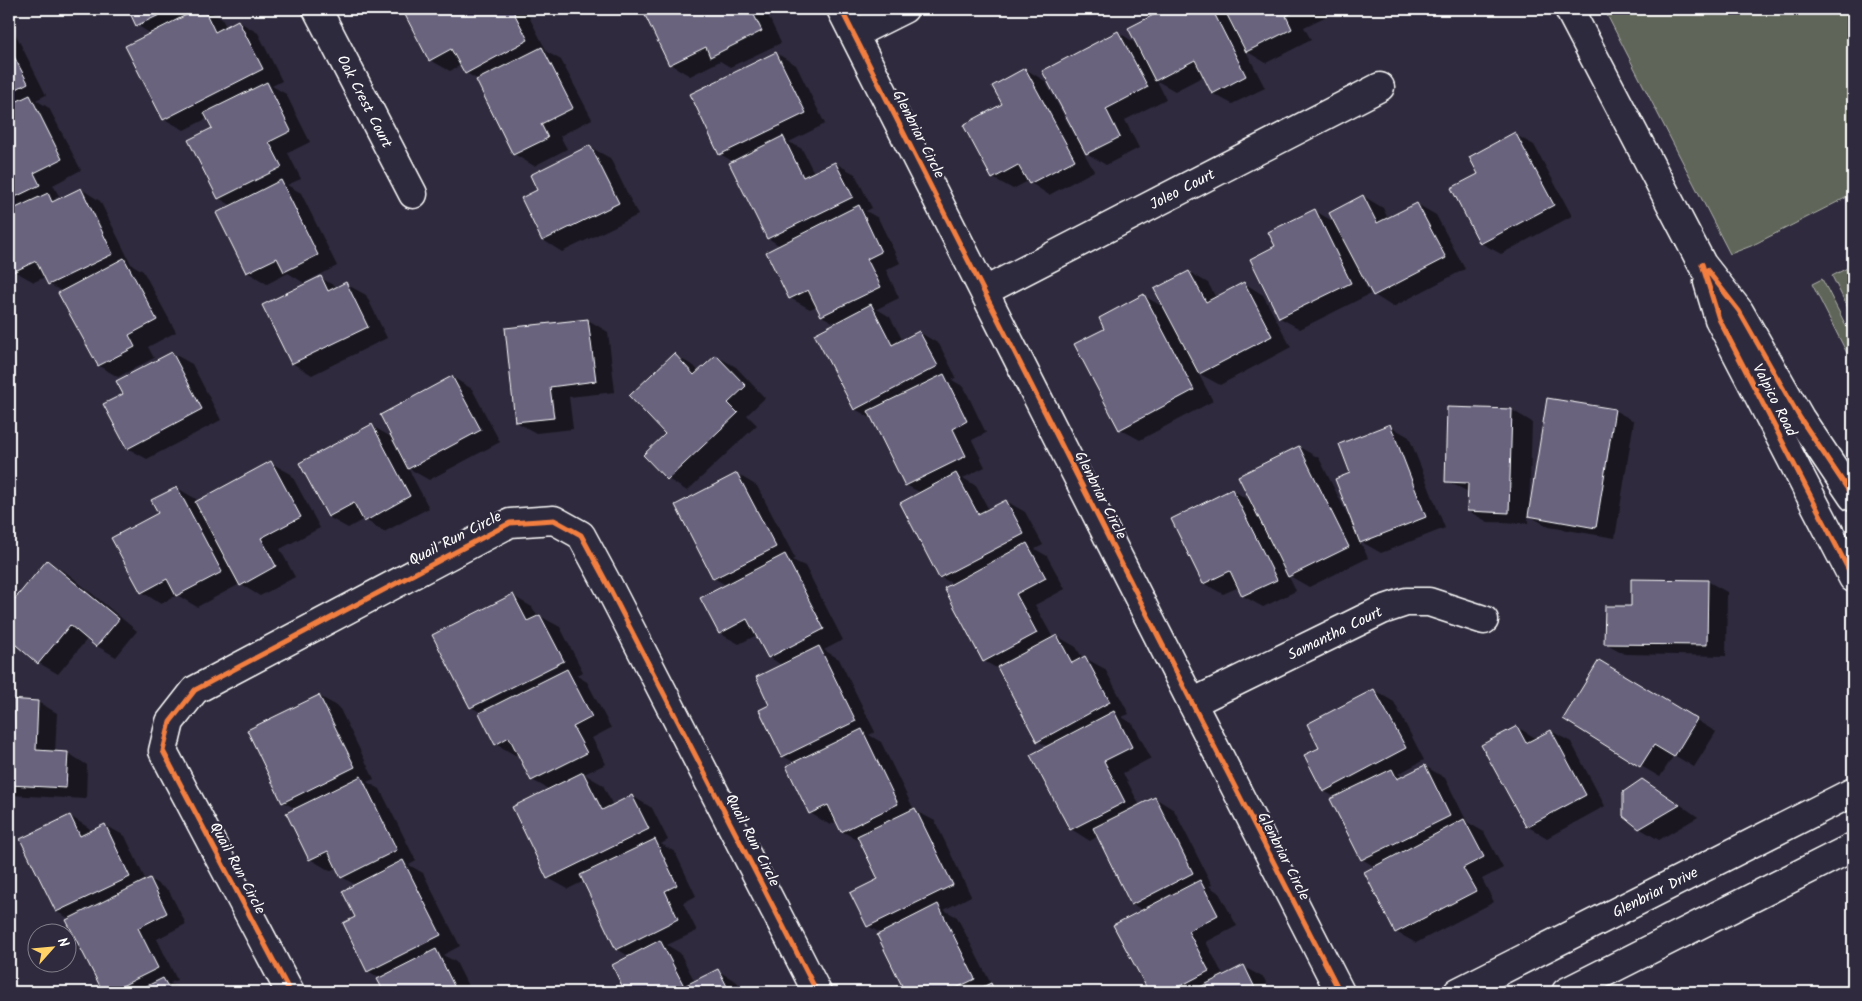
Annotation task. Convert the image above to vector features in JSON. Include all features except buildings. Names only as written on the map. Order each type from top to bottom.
[{"type":"street","name":"Oak Crest Court","points":[[317,9],[413,194]]},
{"type":"street","name":"Glenbriar Circle","points":[[841,9],[1340,992]]},
{"type":"street","points":[[854,34],[904,9]]},
{"type":"street","name":"Valpico Road","points":[[1569,9],[1702,264],[1719,319],[1853,578]]},
{"type":"street","name":"Joleo Court","points":[[985,291],[1380,87]]},
{"type":"street","name":"Valpico Road","points":[[1702,264],[1739,311],[1800,418],[1853,497]]},
{"type":"street","name":"Quail Run Circle","points":[[290,992],[163,751],[170,722],[195,690],[510,523],[554,520],[581,535],[605,578],[817,992]]},
{"type":"street","name":"Samantha Court","points":[[1192,703],[1382,610],[1406,602],[1429,602],[1484,620]]},
{"type":"street","name":"Glenbriar Drive","points":[[1458,992],[1853,792]]},
{"type":"street","points":[[1566,992],[1853,847]]},
{"type":"green space","points":[[1604,9],[1853,9],[1853,194],[1751,246],[1730,254]]},
{"type":"green space","points":[[1853,265],[1853,318],[1832,276]]},
{"type":"green space","points":[[1822,279],[1853,339],[1853,365],[1812,284]]},
{"type":"cycle path","points":[[841,9],[1340,992]]},
{"type":"cycle path","points":[[1702,264],[1719,319],[1853,578]]},
{"type":"cycle path","points":[[1707,270],[1739,311],[1800,418],[1853,497]]},
{"type":"cycle path","points":[[290,992],[163,751],[170,722],[195,690],[510,523],[554,520],[581,535],[817,992]]}]
